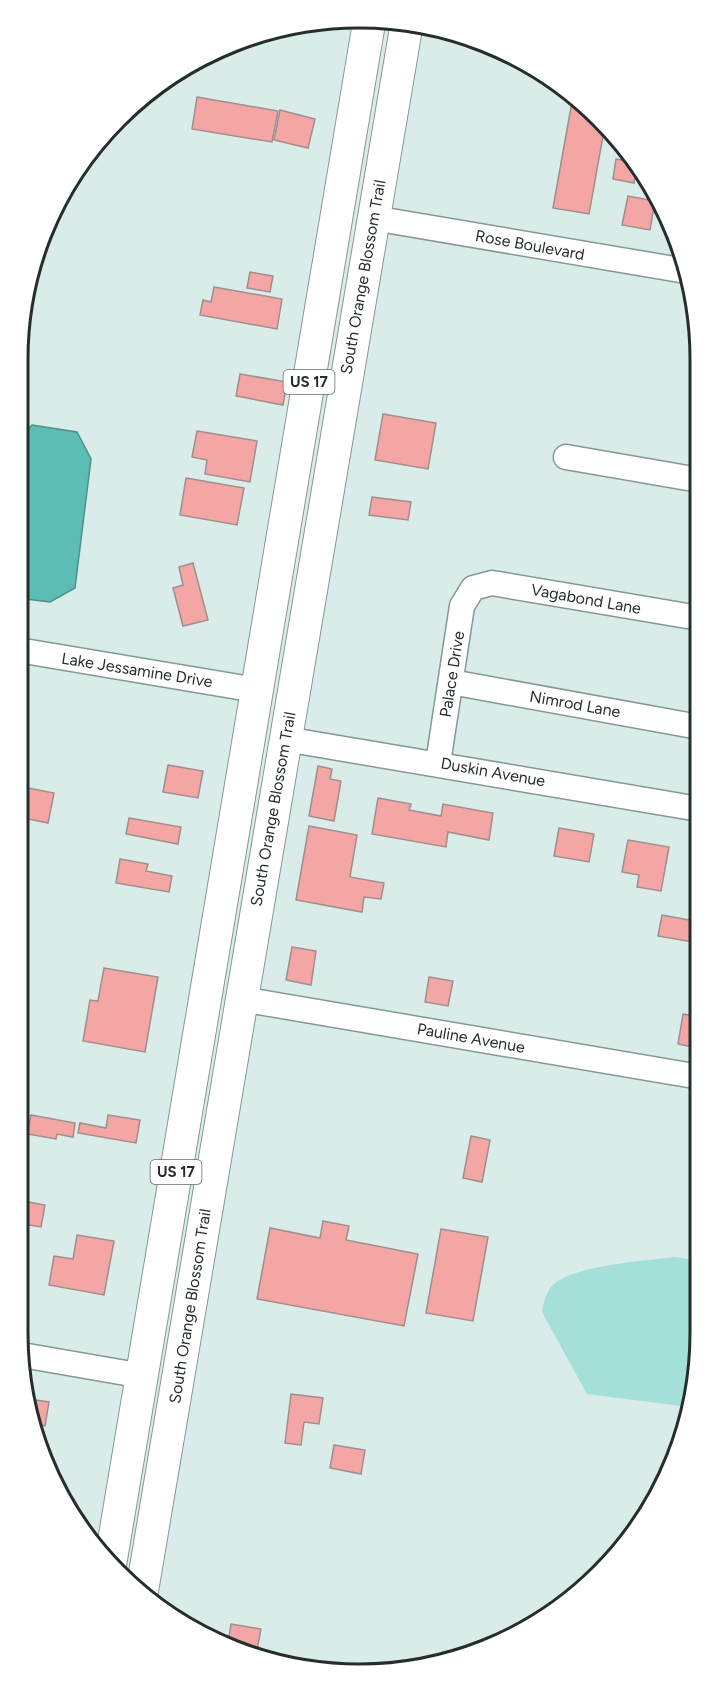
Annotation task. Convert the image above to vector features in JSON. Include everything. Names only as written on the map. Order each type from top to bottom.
[{"type":"main road","name":"US 17","points":[[112,1553],[368,28]]},
{"type":"main road","name":"South Orange Blossom Trail","points":[[143,1584],[405,31]]},
{"type":"main road","points":[[334,233],[351,241],[360,257],[363,278]]},
{"type":"main road","points":[[215,938],[229,986],[241,999]]},
{"type":"main road","points":[[200,1027],[215,1039],[223,1056],[227,1081]]},
{"type":"street","name":"Rose Boulevard","points":[[373,218],[678,270]]},
{"type":"street","points":[[566,456],[690,478]]},
{"type":"street","name":"Vagabond Lane","points":[[473,588],[492,583],[690,616]]},
{"type":"street","name":"Palace Drive","points":[[438,763],[462,606],[473,588]]},
{"type":"street","name":"Lake Jessamine Drive","points":[[28,652],[256,690]]},
{"type":"street","name":"Nimrod Lane","points":[[450,682],[690,725]]},
{"type":"street","name":"Duskin Avenue","points":[[285,739],[438,763],[690,807]]},
{"type":"street","name":"Pauline Avenue","points":[[241,999],[690,1075]]},
{"type":"street","points":[[29,1356],[142,1376]]},
{"type":"shaded area","points":[[32,425],[77,432],[91,459],[75,588],[50,602],[28,599],[28,429]]},
{"type":"shaded area","points":[[675,1257],[690,1259],[690,1355],[682,1406],[587,1394],[542,1312],[550,1289],[562,1279],[575,1273],[628,1262]]},
{"type":"building","points":[[197,97],[278,111],[272,142],[192,129]]},
{"type":"building","points":[[571,105],[603,135],[589,214],[553,208]]},
{"type":"building","points":[[280,110],[315,119],[308,148],[274,140]]},
{"type":"building","points":[[616,159],[624,160],[635,176],[634,183],[613,179]]},
{"type":"building","points":[[628,196],[649,200],[654,209],[650,230],[622,225]]},
{"type":"building","points":[[250,272],[273,276],[270,292],[247,288]]},
{"type":"building","points":[[214,287],[282,299],[277,329],[200,315],[203,300],[211,302]]},
{"type":"building","points":[[240,374],[287,382],[283,405],[236,396]]},
{"type":"building","points":[[383,414],[436,423],[428,469],[375,460]]},
{"type":"building","points":[[197,431],[257,441],[250,482],[205,474],[207,460],[192,457]]},
{"type":"building","points":[[186,478],[244,488],[237,525],[180,515]]},
{"type":"building","points":[[372,497],[411,502],[408,520],[369,515]]},
{"type":"building","points":[[193,563],[208,620],[183,626],[173,588],[183,585],[179,567]]},
{"type":"building","points":[[168,765],[203,771],[198,798],[163,792]]},
{"type":"building","points":[[318,766],[332,769],[330,779],[341,781],[334,821],[309,816]]},
{"type":"building","points":[[28,788],[54,793],[48,823],[28,819]]},
{"type":"building","points":[[378,798],[411,804],[409,810],[441,816],[443,804],[493,813],[489,840],[448,832],[446,847],[372,834]]},
{"type":"building","points":[[129,818],[181,827],[178,844],[126,834]]},
{"type":"building","points":[[309,826],[357,835],[350,877],[384,883],[381,899],[364,897],[362,912],[296,900]]},
{"type":"building","points":[[559,828],[594,834],[589,862],[554,856]]},
{"type":"building","points":[[628,840],[669,847],[661,891],[637,887],[639,875],[622,872]]},
{"type":"building","points":[[120,859],[148,864],[146,871],[172,876],[169,892],[116,883]]},
{"type":"building","points":[[662,915],[690,920],[690,942],[658,936]]},
{"type":"building","points":[[292,947],[316,951],[311,985],[286,980]]},
{"type":"building","points":[[104,968],[158,977],[145,1052],[83,1041],[90,1000],[98,1001]]},
{"type":"building","points":[[429,977],[453,981],[448,1006],[425,1002]]},
{"type":"building","points":[[683,1014],[690,1015],[690,1046],[678,1044]]},
{"type":"building","points":[[31,1115],[75,1123],[73,1137],[57,1134],[56,1139],[28,1134]]},
{"type":"building","points":[[108,1115],[140,1120],[136,1143],[78,1133],[80,1123],[106,1128]]},
{"type":"building","points":[[471,1136],[490,1140],[482,1182],[463,1178]]},
{"type":"building","points":[[28,1202],[45,1205],[41,1227],[28,1225]]},
{"type":"building","points":[[323,1221],[349,1226],[346,1240],[418,1254],[404,1326],[257,1299],[270,1228],[320,1238]]},
{"type":"building","points":[[441,1229],[488,1237],[473,1321],[426,1313]]},
{"type":"building","points":[[77,1235],[114,1241],[104,1295],[49,1285],[54,1256],[73,1259]]},
{"type":"building","points":[[291,1394],[323,1398],[319,1424],[304,1422],[301,1445],[285,1443]]},
{"type":"building","points":[[35,1400],[49,1402],[45,1426],[42,1425]]},
{"type":"building","points":[[334,1445],[365,1450],[361,1474],[330,1468]]},
{"type":"building","points":[[231,1624],[261,1629],[257,1648],[229,1637]]}]
